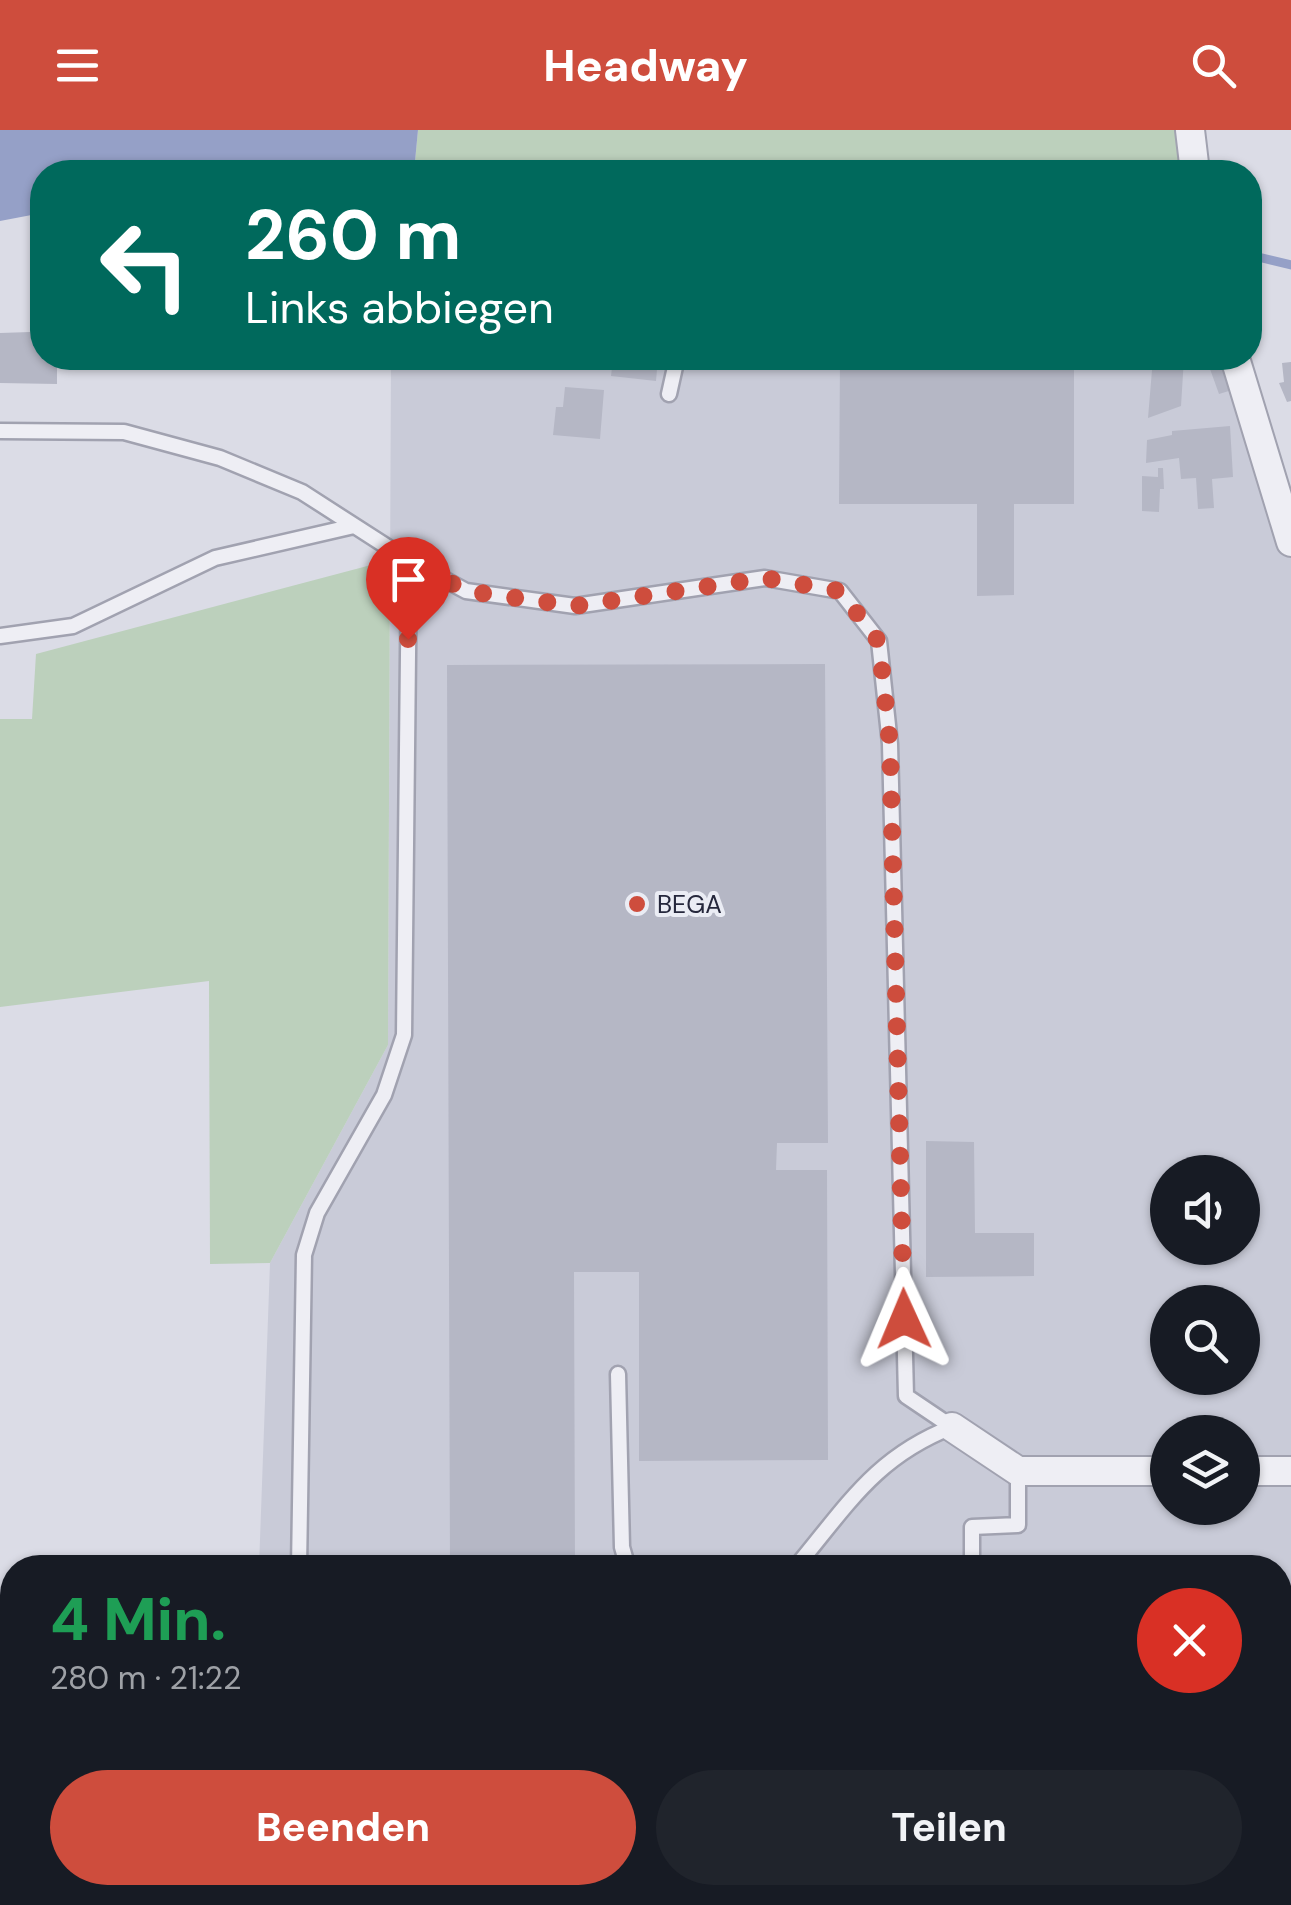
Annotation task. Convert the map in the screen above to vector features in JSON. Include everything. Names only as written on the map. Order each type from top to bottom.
[{"type":"street","points":[[1190,130],[1194,160]]},
{"type":"street","points":[[1239,370],[1291,542]]},
{"type":"street","points":[[952,1427],[1018,1470],[1150,1471]]},
{"type":"street","points":[[1260,1471],[1291,1472]]},
{"type":"lane","points":[[670,394],[675,370]]},
{"type":"lane","points":[[0,431],[124,432],[236,465],[302,492],[408,560],[466,591],[575,606],[765,578],[840,591],[879,642],[890,744],[906,1396],[952,1427]]},
{"type":"lane","points":[[0,636],[72,626],[215,558],[354,526]]},
{"type":"lane","points":[[299,1555],[304,1256],[317,1213],[384,1095],[404,1036],[408,560]]},
{"type":"lane","points":[[618,1374],[624,1555]]},
{"type":"lane","points":[[806,1555],[882,1465],[916,1441],[952,1427]]},
{"type":"lane","points":[[972,1555],[972,1528],[1018,1526],[1018,1470]]},
{"type":"shaded area","points":[[391,370],[1242,370],[1291,501],[1291,1555],[259,1555],[270,1263],[388,1045]]},
{"type":"green space","points":[[418,130],[1181,130],[1185,160],[415,160]]},
{"type":"green space","points":[[390,560],[388,1045],[270,1263],[210,1264],[209,981],[0,1007],[0,719],[32,719],[36,654]]},
{"type":"water","points":[[0,130],[418,130],[415,160],[30,160],[30,215],[0,221]]},
{"type":"building","points":[[30,332],[30,370],[57,370],[57,384],[0,383],[0,333]]},
{"type":"building","points":[[1291,362],[1291,401],[1287,402],[1279,383],[1284,382],[1282,363]]},
{"type":"building","points":[[612,370],[657,370],[656,381],[611,376]]},
{"type":"building","points":[[840,370],[1074,370],[1074,504],[1014,504],[1014,595],[977,596],[977,504],[839,504]]},
{"type":"building","points":[[1152,370],[1183,370],[1181,406],[1148,418]]},
{"type":"building","points":[[1210,370],[1225,370],[1232,390],[1219,394]]},
{"type":"building","points":[[565,387],[604,390],[600,439],[553,435],[556,407],[563,407]]},
{"type":"building","points":[[1230,426],[1233,477],[1212,479],[1214,508],[1198,509],[1196,478],[1181,479],[1179,458],[1146,463],[1147,440],[1172,435],[1172,431]]},
{"type":"building","points":[[1158,468],[1163,468],[1164,489],[1160,489],[1159,512],[1142,511],[1142,476],[1158,477]]},
{"type":"building","name":"BEGA","points":[[825,664],[828,1143],[777,1143],[776,1170],[827,1170],[828,1460],[639,1461],[639,1272],[574,1272],[575,1555],[450,1555],[447,665]]},
{"type":"building","points":[[926,1141],[974,1142],[975,1233],[1034,1233],[1034,1276],[926,1277]]},
{"type":"waterway","points":[[1262,258],[1291,265]]},
{"type":"place","name":"BEGA","points":[[637,904]]},
{"type":"route","points":[[408,639],[408,560],[466,591],[575,606],[765,578],[840,591],[879,642],[890,744],[904,1319]]}]
